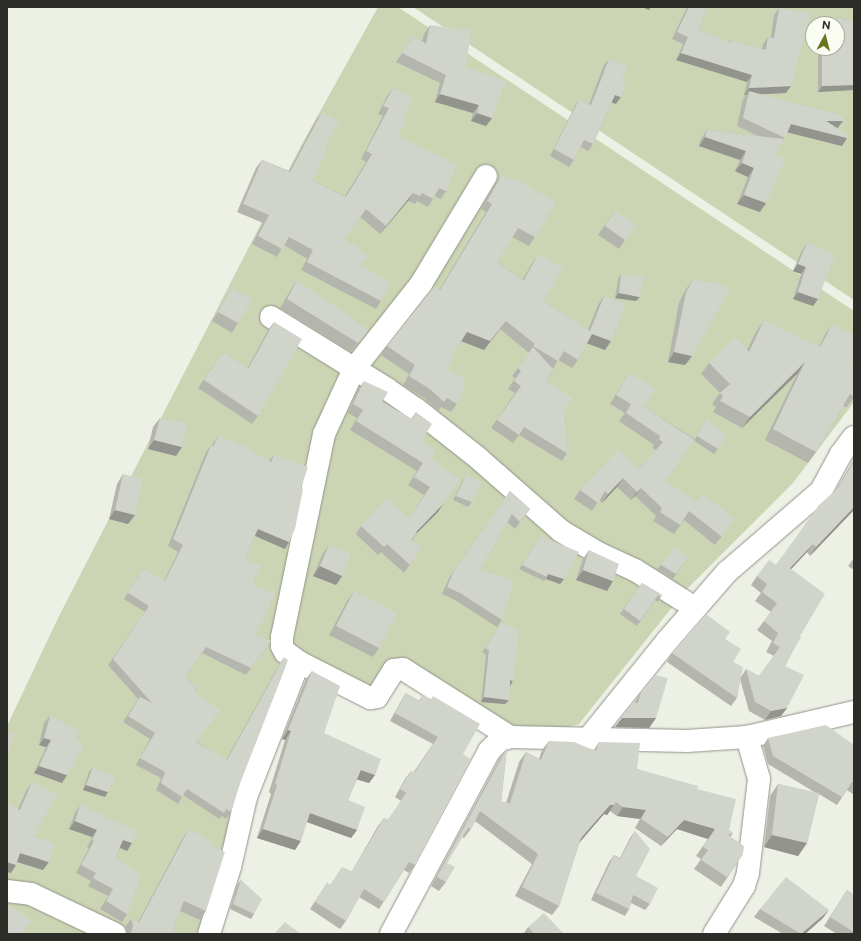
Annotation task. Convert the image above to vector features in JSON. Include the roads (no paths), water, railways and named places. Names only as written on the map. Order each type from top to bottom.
[{"type":"street","points":[[486,176],[421,284],[354,369],[324,434],[282,637],[282,646],[285,652],[299,662],[370,698],[377,697],[394,670],[403,669],[510,737]]},
{"type":"street","points":[[271,317],[416,409],[478,458],[561,532],[598,553],[635,570],[695,608]]},
{"type":"street","points":[[588,739],[695,608],[727,572],[821,491],[841,454],[854,437]]},
{"type":"street","points":[[209,934],[230,867],[246,797],[299,662]]},
{"type":"street","points":[[391,934],[489,751],[499,741],[510,737],[687,741],[747,737],[854,712]]},
{"type":"street","points":[[714,934],[744,886],[748,873],[759,779],[747,737]]},
{"type":"street","points":[[7,891],[31,894],[115,934]]}]
